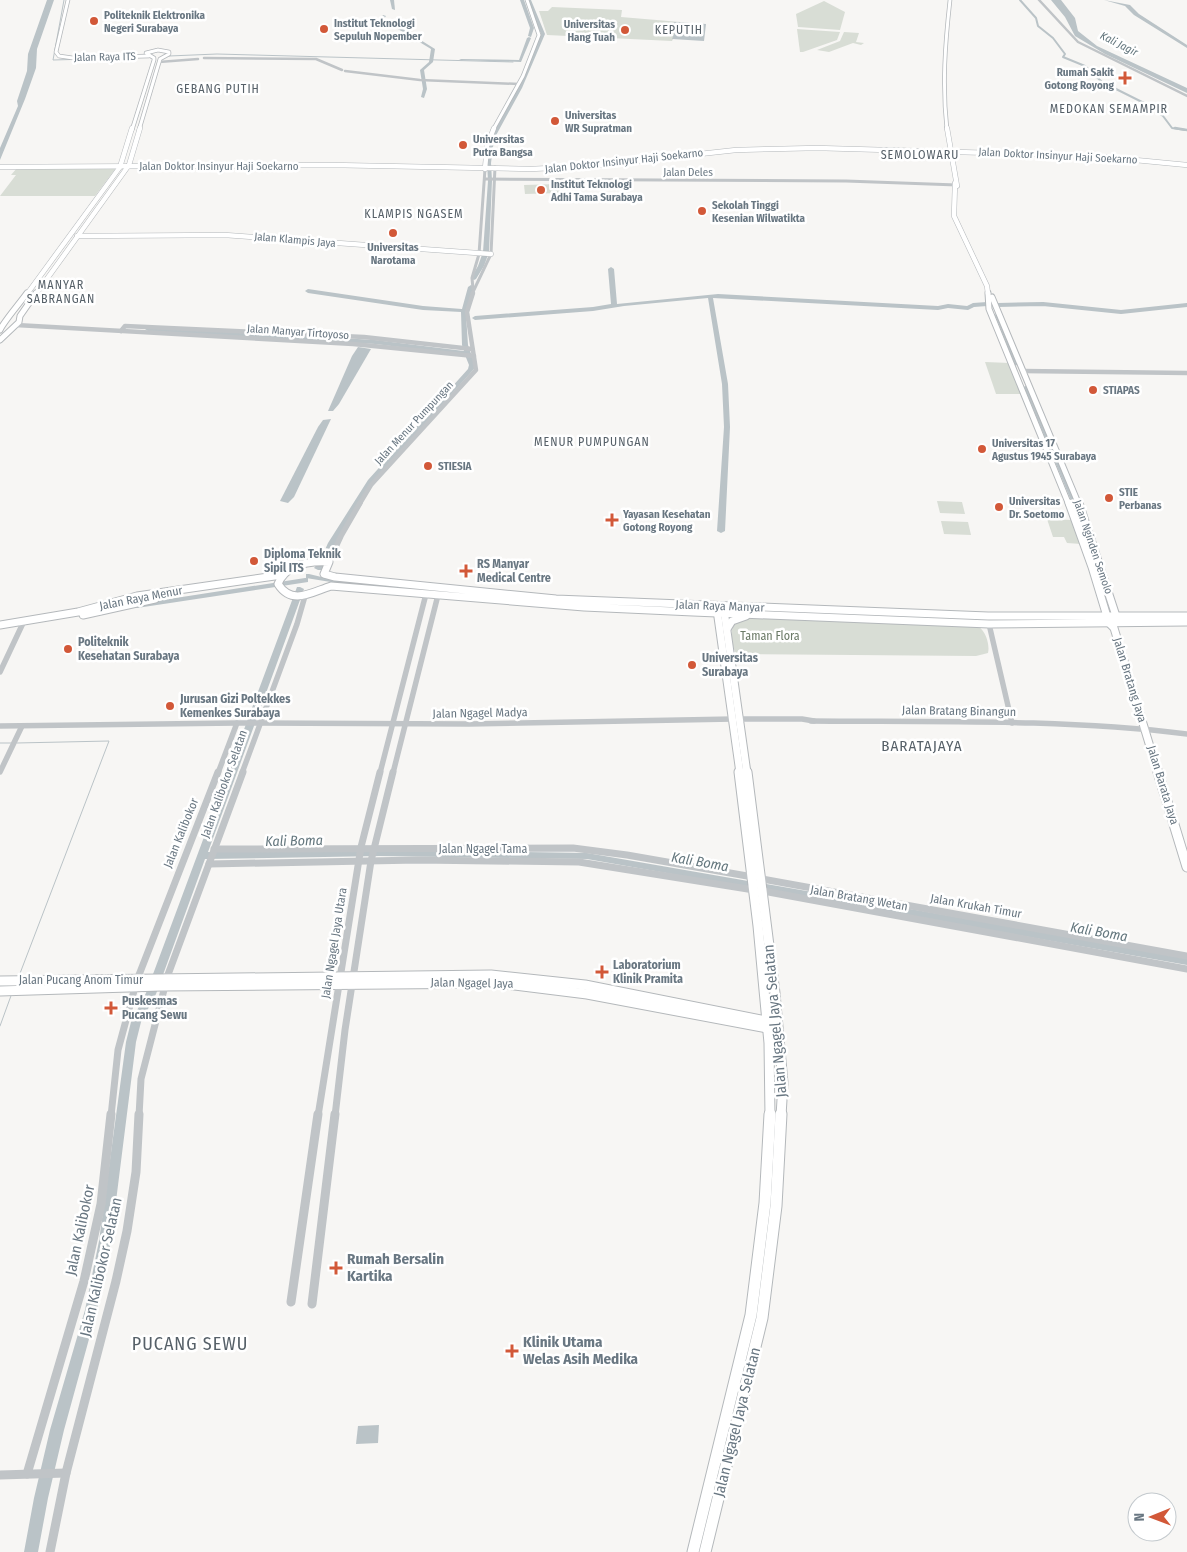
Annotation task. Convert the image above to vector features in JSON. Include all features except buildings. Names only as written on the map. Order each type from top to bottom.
[{"type":"main road","points":[[490,168],[489,135],[519,84],[539,33],[527,0]]},
{"type":"main road","points":[[950,0],[944,48],[943,80],[949,150],[955,184],[955,215],[980,270],[990,286],[992,305]]},
{"type":"main road","name":"Jalan Raya ITS","points":[[69,3],[61,40],[56,52],[62,57],[147,55],[158,50],[170,52],[159,60]]},
{"type":"main road","points":[[0,340],[16,325],[128,166],[159,60],[153,60],[147,55]]},
{"type":"main road","points":[[0,330],[1,322],[8,319],[121,166],[153,60]]},
{"type":"main road","points":[[144,93],[150,92]]},
{"type":"main road","points":[[133,128],[140,128]]},
{"type":"main road","name":"Jalan Doktor Insinyur Haji Soekarno","points":[[0,166],[370,165],[556,169],[634,159],[736,150],[824,147],[1048,153],[1187,164]]},
{"type":"main road","points":[[15,165],[36,166],[34,167]]},
{"type":"main road","points":[[44,165],[42,166],[57,168]]},
{"type":"main road","name":"Jalan Doktor Insinyur Haji Soekarno","points":[[0,166],[57,168],[121,166]]},
{"type":"main road","points":[[97,198],[105,198]]},
{"type":"main road","name":"Jalan Klampis Jaya","points":[[78,235],[231,235],[489,255]]},
{"type":"main road","points":[[41,274],[51,274]]},
{"type":"main road","name":"Jalan Nginden Semolo","points":[[992,305],[1023,371],[1055,455],[1091,551],[1111,619]]},
{"type":"main road","name":"Jalan Nginden Semolo","points":[[992,305],[1055,455],[1091,551],[1111,619]]},
{"type":"main road","points":[[282,575],[278,584],[282,590],[294,595],[304,596],[331,586],[335,577],[324,574],[325,562]]},
{"type":"main road","name":"Jalan Raya Menur","points":[[0,626],[282,575],[301,565],[325,562]]},
{"type":"main road","name":"Jalan Raya Manyar","points":[[335,577],[556,598],[720,609],[988,616],[1046,620]]},
{"type":"main road","name":"Jalan Raya Menur","points":[[180,593],[278,584]]},
{"type":"main road","name":"Jalan Raya Manyar","points":[[331,586],[584,607],[694,612],[720,609]]},
{"type":"main road","name":"Jalan Ngagel Jaya Selatan","points":[[697,1552],[757,1341],[767,1282],[781,1130],[783,1083],[773,1026],[758,884],[737,720],[720,609]]},
{"type":"main road","name":"Jalan Raya Manyar","points":[[737,610],[758,615],[989,624],[1046,620],[1111,619]]},
{"type":"main road","points":[[694,612],[708,616],[723,628],[737,618],[758,615]]},
{"type":"main road","points":[[1111,619],[1187,616]]},
{"type":"main road","points":[[1111,619],[1187,622]]},
{"type":"main road","name":"Jalan Bratang Jaya","points":[[1111,619],[1146,731]]},
{"type":"main road","name":"Jalan Barata Jaya","points":[[1146,731],[1187,867]]},
{"type":"main road","name":"Jalan Ngagel Jaya","points":[[164,983],[480,978],[587,994],[773,1026]]},
{"type":"main road","name":"Jalan Pucang Anom Timur","points":[[0,981],[17,980],[68,985]]},
{"type":"main road","name":"Jalan Pucang Anom Timur","points":[[0,991],[68,985],[164,983]]},
{"type":"street","points":[[1039,0],[1078,42],[1187,96]]},
{"type":"street","points":[[159,60],[204,58],[314,60],[342,71],[385,78],[519,84]]},
{"type":"street","points":[[489,255],[493,179],[490,168]]},
{"type":"street","points":[[478,279],[472,279],[480,255],[486,179],[490,168]]},
{"type":"street","name":"Jalan Deles","points":[[486,179],[846,181],[955,184]]},
{"type":"street","points":[[481,238],[489,238]]},
{"type":"street","name":"Jalan Menur Pumpungan","points":[[325,562],[369,488],[472,376],[477,366],[467,348],[467,311],[478,279],[488,264],[489,255]]},
{"type":"street","name":"Jalan Menur Pumpungan","points":[[472,279],[474,290]]},
{"type":"street","name":"Jalan Manyar Tirtoyoso","points":[[16,325],[353,344],[472,356]]},
{"type":"street","name":"Jalan Manyar Tirtoyoso","points":[[121,331],[125,326],[364,337],[467,348]]},
{"type":"street","points":[[1023,371],[1187,373]]},
{"type":"street","name":"Jalan Ngagel Jaya Utara","points":[[291,1302],[322,1079],[361,848],[426,594]]},
{"type":"street","name":"Jalan Ngagel Jaya Utara","points":[[312,1304],[342,1058],[372,859],[438,595]]},
{"type":"street","name":"Jalan Kalibokor Selatan","points":[[50,1552],[66,1473],[116,1282],[127,1231],[136,1172],[141,1079],[164,983],[210,862],[257,723],[297,624],[304,596]]},
{"type":"street","points":[[0,672],[23,623]]},
{"type":"street","points":[[989,624],[1012,723]]},
{"type":"street","name":"Jalan Ngagel Madya","points":[[0,726],[240,723],[404,725],[737,720]]},
{"type":"street","name":"Jalan Bratang Binangun","points":[[737,720],[1012,723],[1173,734],[1184,733]]},
{"type":"street","name":"Jalan Kalibokor","points":[[31,1474],[84,1281],[101,1204],[118,1050],[141,984],[240,723]]},
{"type":"street","points":[[0,772],[22,726]]},
{"type":"street","name":"Jalan Ngagel Tama","points":[[214,850],[487,846],[585,849],[758,884]]},
{"type":"street","name":"Jalan Ngagel Tama","points":[[210,862],[372,859],[579,862],[758,884]]},
{"type":"street","name":"Jalan Krukah Timur","points":[[758,884],[1187,956]]},
{"type":"street","name":"Jalan Bratang Wetan","points":[[758,884],[1187,969]]},
{"type":"street","points":[[0,1475],[66,1473]]},
{"type":"green space","points":[[824,1],[845,12],[840,30],[798,27],[796,14]]},
{"type":"green space","name":"Universitas Hang Tuah","points":[[552,7],[622,10],[621,17],[704,24],[672,41],[547,35],[539,11],[548,11]]},
{"type":"green space","points":[[797,29],[840,32],[837,40],[800,52]]},
{"type":"green space","points":[[844,32],[859,33],[856,42],[864,43],[861,45],[853,43],[829,52],[817,50],[840,41]]},
{"type":"green space","points":[[17,168],[116,168],[95,196],[0,196],[16,175],[11,175]]},
{"type":"green space","points":[[559,184],[560,193],[525,194],[524,185]]},
{"type":"green space","points":[[985,362],[1010,363],[1023,394],[996,394]]},
{"type":"green space","points":[[937,501],[962,502],[965,514],[940,513]]},
{"type":"green space","points":[[1047,519],[1072,520],[1081,544],[1067,543],[1064,537],[1053,537]]},
{"type":"green space","points":[[941,521],[968,522],[971,535],[944,534]]},
{"type":"green space","name":"Taman Flora","points":[[753,617],[979,627],[988,643],[988,653],[976,656],[737,654],[732,639],[732,629],[739,621]]},
{"type":"shaded area","points":[[47,0],[54,0],[37,49],[36,68],[0,160],[0,148],[18,106],[17,101],[27,71],[28,54]]},
{"type":"shaded area","name":"Kali Jagir","points":[[1051,0],[1061,0],[1075,18],[1078,31],[1097,46],[1187,88],[1187,93],[1105,54],[1075,36],[1065,17]]},
{"type":"shaded area","points":[[1104,0],[1130,5],[1139,14],[1187,45],[1187,48],[1134,15],[1125,6]]},
{"type":"shaded area","points":[[676,22],[706,24],[704,41],[672,39],[675,32],[679,31],[665,30],[668,24]]},
{"type":"shaded area","points":[[358,347],[371,349],[339,404],[333,411],[328,411],[352,356]]},
{"type":"shaded area","points":[[331,419],[294,497],[288,503],[280,501],[318,427],[323,420]]},
{"type":"shaded area","points":[[379,1425],[378,1443],[356,1444],[358,1426]]},
{"type":"waterway","points":[[64,0],[53,60],[125,58]]},
{"type":"waterway","points":[[392,0],[394,9]]},
{"type":"waterway","points":[[522,0],[532,28],[530,36]]},
{"type":"waterway","points":[[474,278],[486,252],[490,181],[489,163],[492,139],[520,88],[543,34],[529,0]]},
{"type":"waterway","points":[[1020,0],[1036,18],[1038,26],[1053,38],[1065,54],[1063,57],[1085,66],[1102,82],[1144,103],[1163,116],[1172,128],[1185,130]]},
{"type":"waterway","points":[[384,16],[381,20],[394,25],[433,49],[431,62],[422,70],[425,89],[423,97]]},
{"type":"waterway","points":[[461,60],[520,61],[529,38]]},
{"type":"waterway","points":[[169,56],[217,54],[513,62]]},
{"type":"waterway","points":[[1175,128],[1187,130]]},
{"type":"waterway","points":[[611,269],[614,305]]},
{"type":"waterway","points":[[464,311],[471,287]]},
{"type":"waterway","points":[[308,291],[423,308],[464,311]]},
{"type":"waterway","points":[[475,318],[593,309],[624,304],[710,297]]},
{"type":"waterway","points":[[710,297],[725,384],[727,427],[721,531]]},
{"type":"waterway","points":[[710,297],[938,308],[948,306],[968,308],[973,305],[987,304]]},
{"type":"waterway","points":[[998,305],[1043,304],[1121,312],[1187,305]]},
{"type":"waterway","points":[[318,568],[370,481],[471,369],[472,365],[465,345],[464,311]]},
{"type":"waterway","points":[[998,315],[1018,365]]},
{"type":"waterway","points":[[148,329],[375,342],[466,353]]},
{"type":"waterway","points":[[1027,387],[1075,503],[1097,568]]},
{"type":"waterway","points":[[309,576],[331,580]]},
{"type":"waterway","points":[[137,606],[305,580]]},
{"type":"waterway","points":[[337,581],[439,592]]},
{"type":"waterway","points":[[31,1552],[57,1430],[91,1310],[105,1241],[131,1042],[136,1022],[151,994],[300,589]]},
{"type":"waterway","points":[[606,604],[976,619]]},
{"type":"waterway","points":[[1003,619],[1090,619]]},
{"type":"waterway","points":[[17,743],[109,741],[19,976]]},
{"type":"waterway","points":[[0,743],[11,743]]},
{"type":"waterway","name":"Kali Boma","points":[[204,856],[380,853],[587,856],[1187,961]]},
{"type":"waterway","points":[[0,1026],[12,993]]},
{"type":"place","name":"Politeknik Elektronika Negeri Surabaya","points":[[94,21]]},
{"type":"place","name":"Institut Teknologi Sepuluh Nopember","points":[[324,29]]},
{"type":"place","name":"Universitas Hang Tuah","points":[[625,30]]},
{"type":"place","name":"Rumah Sakit Gotong Royong","points":[[1125,78]]},
{"type":"place","name":"Universitas WR Supratman","points":[[555,121]]},
{"type":"place","name":"Universitas Putra Bangsa","points":[[463,145]]},
{"type":"place","name":"Institut Teknologi Adhi Tama Surabaya","points":[[541,190]]},
{"type":"place","name":"Sekolah Tinggi Kesenian Wilwatikta","points":[[702,211]]},
{"type":"place","name":"Universitas Narotama","points":[[393,233]]},
{"type":"place","name":"STIAPAS","points":[[1093,390]]},
{"type":"place","name":"Universitas 17 Agustus 1945 Surabaya","points":[[982,449]]},
{"type":"place","name":"STIESIA","points":[[428,466]]},
{"type":"place","name":"STIE Perbanas","points":[[1109,498]]},
{"type":"place","name":"Universitas Dr. Soetomo","points":[[999,507]]},
{"type":"place","name":"Yayasan Kesehatan Gotong Royong","points":[[612,520]]},
{"type":"place","name":"Diploma Teknik Sipil ITS","points":[[254,561]]},
{"type":"place","name":"RS Manyar Medical Centre","points":[[466,571]]},
{"type":"place","name":"Politeknik Kesehatan Surabaya","points":[[68,649]]},
{"type":"place","name":"Universitas Surabaya","points":[[692,665]]},
{"type":"place","name":"Jurusan Gizi Poltekkes Kemenkes Surabaya","points":[[170,706]]},
{"type":"place","name":"Laboratorium Klinik Pramita","points":[[602,972]]},
{"type":"place","name":"Puskesmas Pucang Sewu","points":[[111,1008]]},
{"type":"place","name":"Rumah Bersalin Kartika","points":[[336,1268]]},
{"type":"place","name":"Klinik Utama Welas Asih Medika","points":[[512,1351]]},
{"type":"district","name":"KEPUTIH","points":[[679,30]]},
{"type":"district","name":"GEBANG PUTIH","points":[[218,89]]},
{"type":"district","name":"MEDOKAN SEMAMPIR","points":[[1109,109]]},
{"type":"district","name":"SEMOLOWARU","points":[[920,155]]},
{"type":"district","name":"KLAMPIS NGASEM","points":[[414,214]]},
{"type":"district","name":"MANYAR SABRANGAN","points":[[61,292]]},
{"type":"district","name":"MENUR PUMPUNGAN","points":[[592,442]]},
{"type":"district","name":"BARATAJAYA","points":[[922,746]]},
{"type":"district","name":"PUCANG SEWU","points":[[190,1344]]}]
